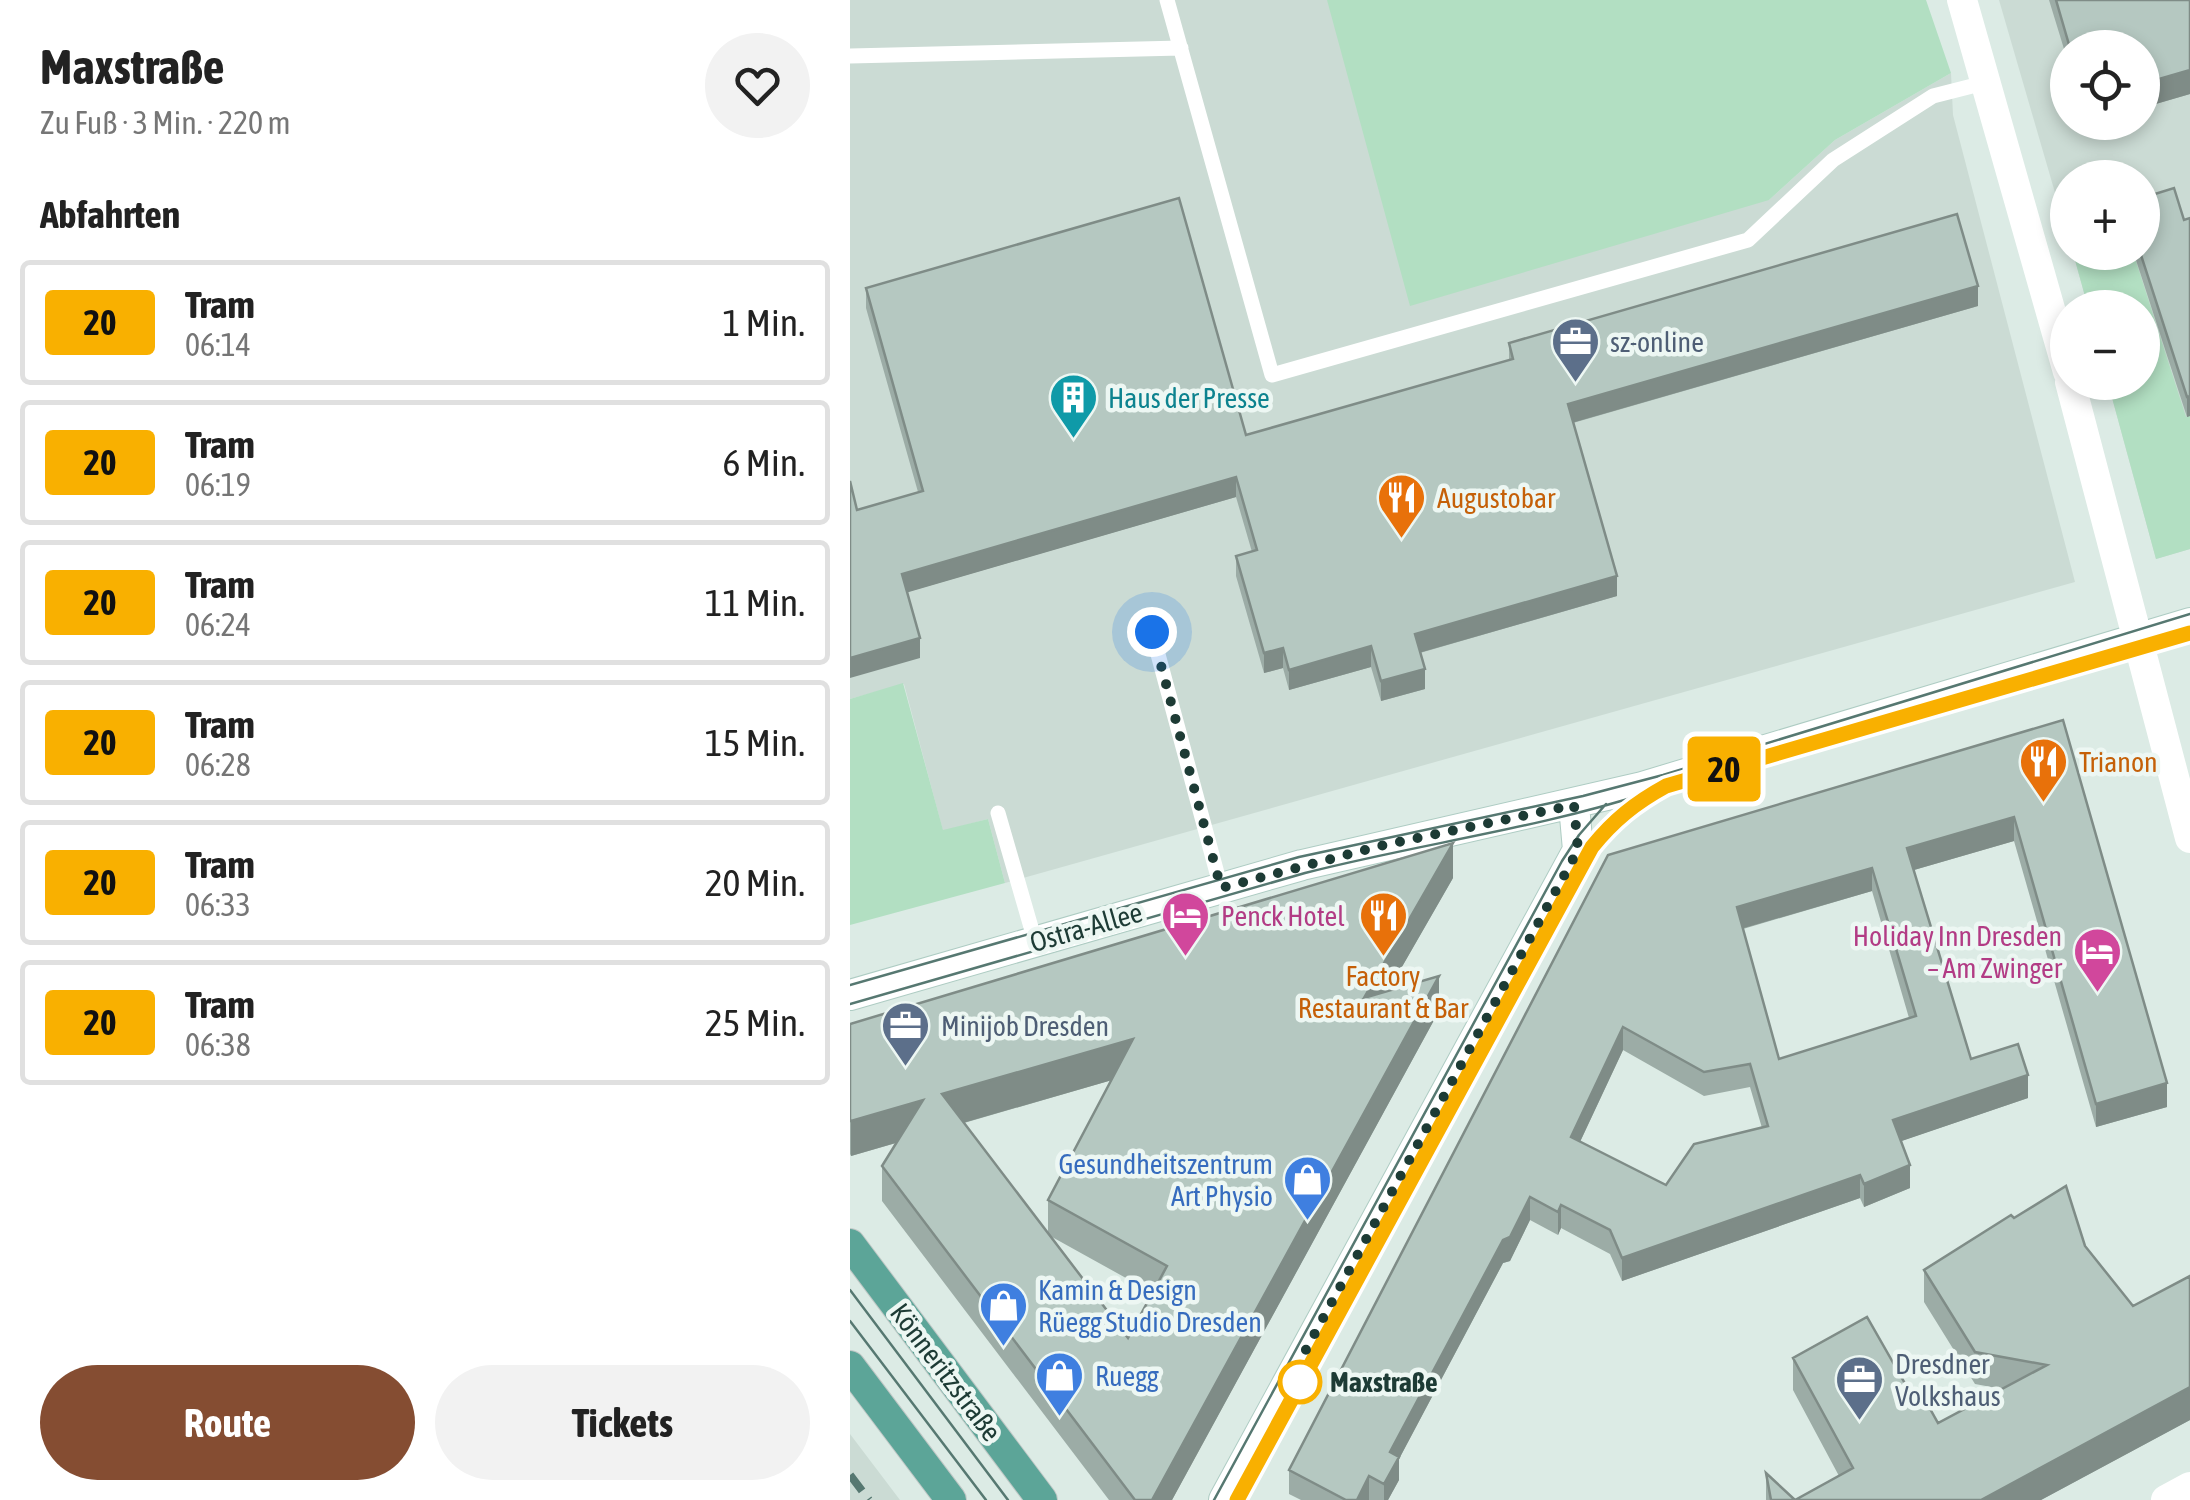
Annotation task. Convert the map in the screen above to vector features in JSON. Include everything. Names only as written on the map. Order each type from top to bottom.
[{"type":"main road","name":"Könneritzstraße","points":[[850,1244],[1042,1500]]},
{"type":"main road","points":[[850,1366],[951,1500]]},
{"type":"street","points":[[1962,0],[2050,307]]},
{"type":"street","points":[[2075,400],[2190,838]]},
{"type":"street","name":"Ostra-Allee","points":[[850,995],[1380,846],[1574,805],[2190,623]]},
{"type":"street","points":[[1224,1500],[1578,850],[1574,805]]},
{"type":"street","points":[[2166,1500],[2190,1487]]},
{"type":"lane","points":[[1166,0],[1272,374],[1748,240],[1833,160],[1934,96],[1988,82]]},
{"type":"lane","points":[[850,56],[1181,48]]},
{"type":"lane","points":[[1152,632],[1221,888]]},
{"type":"lane","points":[[998,812],[1035,941]]},
{"type":"shaded area","points":[[850,0],[1327,0],[1769,200],[1835,140],[1951,73],[1953,115],[2075,582],[1005,883],[988,819],[943,831],[904,684],[850,699]]},
{"type":"shaded area","points":[[1999,0],[2190,0],[2190,549],[2156,559],[2113,400],[2160,400],[2160,290],[2083,290],[2078,270],[2160,270],[2160,160],[2050,160],[2050,176]]},
{"type":"shaded area","points":[[850,1434],[900,1500],[850,1500]]},
{"type":"green space","points":[[1327,0],[1926,0],[1951,73],[1835,140],[1769,200],[1410,306]]},
{"type":"green space","points":[[2078,270],[2139,270],[2145,290],[2083,290]]},
{"type":"green space","points":[[2160,336],[2186,417],[2190,416],[2190,549],[2156,559],[2113,400],[2160,400]]},
{"type":"green space","points":[[903,683],[943,830],[988,819],[1005,883],[850,925],[850,699]]},
{"type":"building","points":[[2056,0],[2190,0],[2190,70],[2160,79],[2160,30],[2065,30]]},
{"type":"building","points":[[2174,188],[2184,220],[2190,218],[2187,397],[2160,314],[2160,290],[2152,290],[2146,270],[2160,270],[2160,192]]},
{"type":"building","name":"Haus der Presse","points":[[1179,198],[1246,435],[1513,359],[1509,343],[1957,214],[1978,286],[1568,404],[1617,576],[1415,634],[1425,669],[1381,681],[1371,646],[1289,670],[1283,648],[1264,653],[1236,556],[1257,550],[1236,477],[902,574],[920,638],[850,658],[850,481],[857,510],[923,491],[866,288]]},
{"type":"building","points":[[2063,720],[2167,1083],[2096,1104],[2014,817],[1907,848],[1971,1059],[2018,1044],[2028,1075],[1893,1120],[1910,1165],[1864,1184],[1860,1175],[1622,1258],[1610,1230],[1561,1205],[1558,1212],[1530,1197],[1390,1452],[1399,1457],[1384,1484],[1369,1476],[1357,1500],[1346,1500],[1289,1470],[1608,855]],"holes":[[[1872,868],[1916,1016],[1779,1059],[1737,907]],[[1623,1027],[1704,1072],[1750,1064],[1768,1126],[1694,1144],[1666,1185],[1571,1137]]]},
{"type":"building","points":[[1453,843],[1364,998],[1439,976],[1152,1500],[1135,1500],[882,1166],[923,1100],[850,1120],[850,1024]],"holes":[[[1133,1039],[1048,1200],[1167,1266],[1128,1338],[942,1094]]]},
{"type":"building","points":[[2066,1186],[2085,1246],[2133,1306],[2190,1276],[2190,1387],[1981,1500],[1795,1500],[1853,1468],[1793,1358],[1867,1317],[1911,1394],[1919,1389],[1938,1423],[2047,1365],[1975,1352],[1924,1270],[2011,1215],[2014,1218]]},
{"type":"building","points":[[1766,1473],[1795,1500],[1771,1500]]},
{"type":"tram line","points":[[850,985],[1299,857],[1663,775],[2190,614]]},
{"type":"tram line","points":[[1805,746],[2190,633]]},
{"type":"tram line","name":"20","points":[[1237,1500],[1592,847],[1613,822],[1635,803],[1666,786],[2190,633]]},
{"type":"tram line","points":[[850,1004],[1305,873],[1563,817],[1647,793]]},
{"type":"tram line","points":[[1237,1500],[1591,847],[1639,801]]},
{"type":"tram line","points":[[1214,1500],[1562,861],[1606,804]]},
{"type":"tram line","points":[[850,1290],[1008,1500]]},
{"type":"tram line","points":[[850,1321],[986,1500]]},
{"type":"railway","points":[[850,1475],[869,1500]]},
{"type":"place","name":"sz-online","points":[[1575,384]]},
{"type":"place","name":"Haus der Presse","points":[[1073,440]]},
{"type":"place","name":"Augustobar","points":[[1402,540]]},
{"type":"place","name":"Trianon","points":[[2044,804]]},
{"type":"place","name":"Penck Hotel","points":[[1186,958]]},
{"type":"place","name":"Factory Restaurant & Bar","points":[[1383,958]]},
{"type":"place","name":"Holiday Inn Dresden – Am Zwinger","points":[[2097,994]]},
{"type":"place","name":"Minijob Dresden","points":[[906,1068]]},
{"type":"place","name":"Gesundheitszentrum Art Physio","points":[[1308,1222]]},
{"type":"place","name":"Kamin & Design Rüegg Studio Dresden","points":[[1003,1348]]},
{"type":"place","name":"Maxstraße","points":[[1300,1382]]},
{"type":"place","name":"Ruegg","points":[[1060,1418]]},
{"type":"place","name":"Dresdner Volkshaus","points":[[1860,1422]]},
{"type":"route","points":[[1152,632],[1221,888],[1380,846],[1574,805],[1578,850],[1284,1390],[1300,1382]]}]
